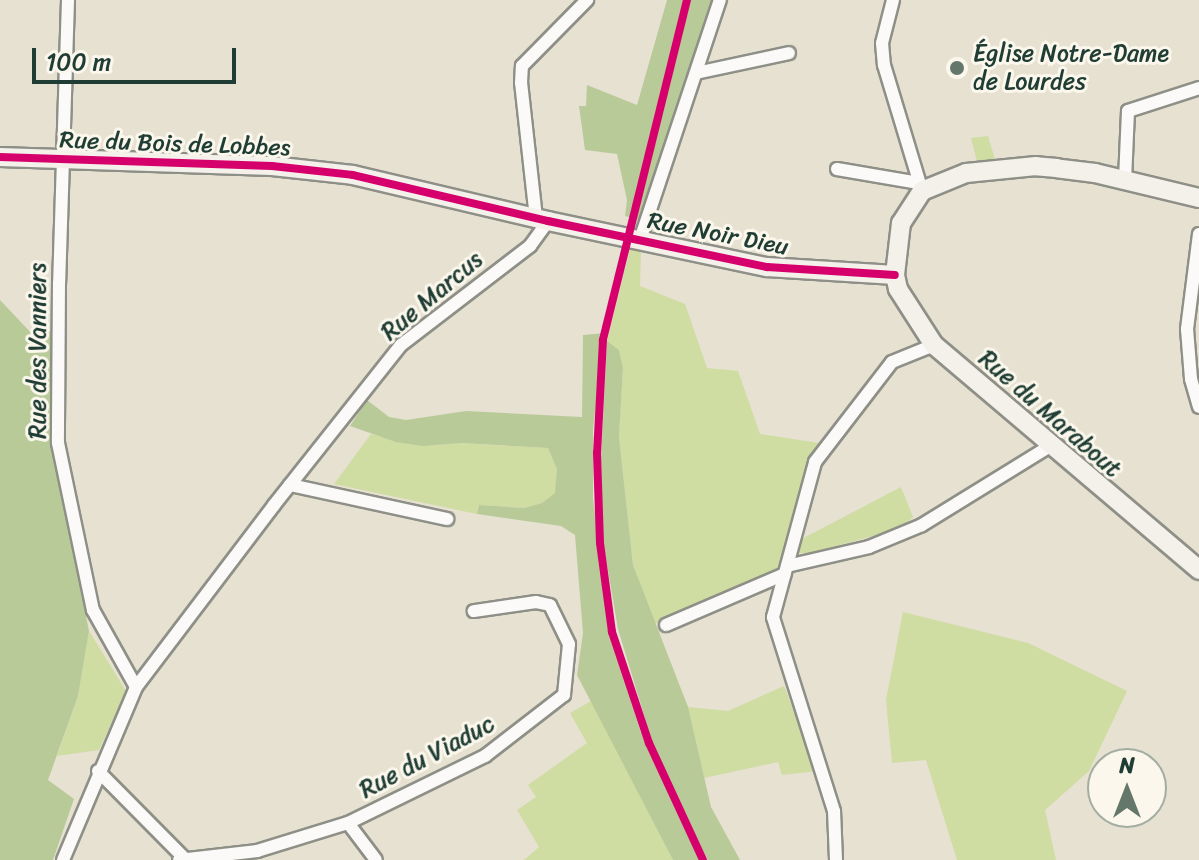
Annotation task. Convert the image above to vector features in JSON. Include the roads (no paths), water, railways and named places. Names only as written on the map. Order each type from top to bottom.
[{"type":"street","name":"Rue des Vanniers","points":[[68,0],[58,443],[93,610],[136,687]]},
{"type":"street","points":[[542,220],[522,66],[587,0]]},
{"type":"street","points":[[640,240],[720,0]]},
{"type":"street","points":[[893,0],[882,43],[884,65],[921,187],[901,223],[895,275]]},
{"type":"street","points":[[696,73],[789,53]]},
{"type":"street","points":[[1125,180],[1128,111],[1199,88]]},
{"type":"street","name":"Rue du Bois de Lobbes","points":[[0,157],[272,166],[353,175],[542,220]]},
{"type":"street","points":[[837,169],[921,187],[966,173],[1036,166],[1125,180],[1199,198]]},
{"type":"street","name":"Rue Noir Dieu","points":[[542,220],[767,267],[895,275]]},
{"type":"street","name":"Rue Marcus","points":[[63,860],[136,687],[401,345],[530,246],[542,220]]},
{"type":"street","points":[[1199,234],[1187,329],[1191,379],[1199,407]]},
{"type":"street","name":"Rue du Marabout","points":[[895,275],[898,289],[934,345],[1199,570]]},
{"type":"street","points":[[836,860],[834,811],[773,617],[815,462],[892,362],[934,345]]},
{"type":"street","points":[[666,625],[786,570],[869,547],[922,525],[1050,446]]},
{"type":"street","points":[[290,485],[447,519]]},
{"type":"street","name":"Rue du Viaduc","points":[[181,858],[260,855],[348,823],[485,756],[564,695],[569,644],[550,605],[536,602],[474,611]]},
{"type":"street","points":[[98,771],[181,858]]},
{"type":"street","points":[[348,823],[376,860]]},
{"type":"place","name":"Église Notre-Dame de Lourdes","points":[[957,68]]}]
